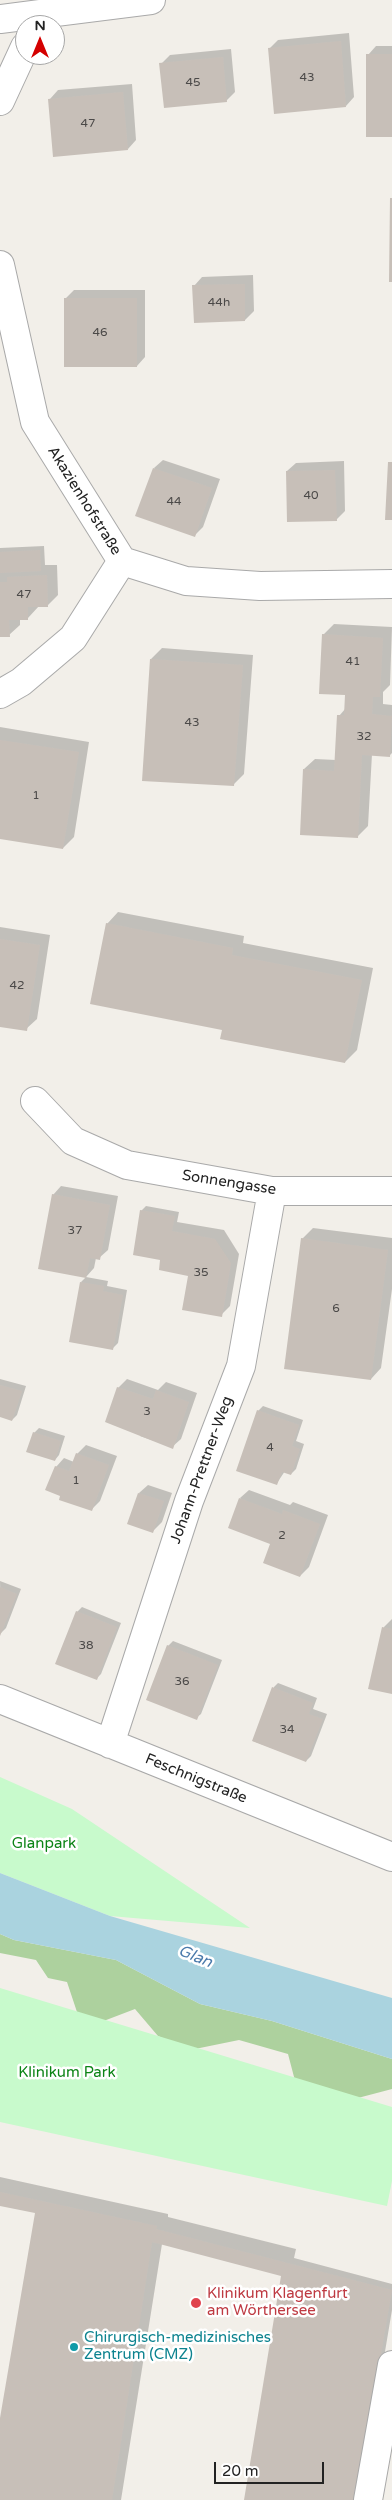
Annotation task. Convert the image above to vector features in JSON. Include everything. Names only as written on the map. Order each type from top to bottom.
[{"type":"street","points":[[65,15],[151,0]]},
{"type":"street","points":[[0,19],[15,19]]},
{"type":"street","points":[[0,101],[17,65]]},
{"type":"street","name":"Akazienhofstraße","points":[[0,265],[35,422],[122,561],[186,581],[260,586],[392,584]]},
{"type":"street","points":[[0,694],[21,682],[74,638],[122,561]]},
{"type":"street","name":"Sonnengasse","points":[[35,1100],[73,1141],[127,1165],[272,1191],[392,1191]]},
{"type":"street","name":"Johann-Prettner-Weg","points":[[110,1744],[188,1501],[241,1366],[272,1191]]},
{"type":"street","name":"Feschnigstraße","points":[[0,1699],[392,1857]]},
{"type":"street","points":[[368,2500],[392,2366]]},
{"type":"green space","name":"Glanpark","points":[[0,1777],[72,1809],[250,1928],[110,1916],[0,1873]]},
{"type":"green space","points":[[0,1934],[14,1940],[116,1960],[200,2004],[272,2021],[392,2059],[392,2089],[335,2104],[299,2096],[288,2054],[239,2040],[190,2050],[158,2036],[135,2009],[101,2022],[78,2015],[67,1982],[48,1978],[36,1960],[0,1953]]},
{"type":"green space","name":"Klinikum Park","points":[[0,1988],[392,2107],[392,2181],[387,2206],[0,2122]]},
{"type":"water","name":"Glan","points":[[0,1873],[110,1916],[392,1998],[392,2059],[272,2021],[200,2004],[116,1960],[14,1940],[0,1934]]},
{"type":"building","points":[[341,41],[346,107],[274,114],[268,48]]},
{"type":"building","points":[[366,54],[392,54],[392,137],[366,137]]},
{"type":"building","points":[[223,57],[227,102],[164,108],[159,63]]},
{"type":"building","points":[[123,92],[128,150],[53,157],[48,99]]},
{"type":"building","points":[[390,198],[392,198],[392,282],[389,282]]},
{"type":"building","points":[[245,284],[245,321],[194,323],[192,285]]},
{"type":"building","points":[[64,298],[137,298],[137,367],[64,367]]},
{"type":"building","points":[[388,462],[392,462],[392,520],[385,520]]},
{"type":"building","points":[[153,468],[212,488],[195,537],[135,516]]},
{"type":"building","points":[[335,470],[337,521],[287,522],[286,471]]},
{"type":"building","points":[[40,550],[41,571],[0,573],[0,552]]},
{"type":"building","points":[[47,575],[48,607],[28,607],[28,620],[9,620],[10,637],[0,637],[0,582],[7,582],[7,577]]},
{"type":"building","points":[[322,634],[383,638],[380,697],[373,697],[372,714],[392,716],[390,757],[362,755],[358,838],[300,835],[303,769],[334,771],[337,715],[344,715],[345,695],[319,694]]},
{"type":"building","points":[[150,659],[243,665],[234,786],[142,781]]},
{"type":"building","points":[[0,740],[79,752],[63,849],[0,839]]},
{"type":"building","points":[[106,923],[233,948],[232,955],[362,980],[345,1063],[220,1039],[222,1030],[90,1004]]},
{"type":"building","points":[[0,939],[40,945],[27,1031],[0,1027]]},
{"type":"building","points":[[52,1194],[110,1205],[100,1260],[90,1258],[86,1278],[38,1269]]},
{"type":"building","points":[[140,1210],[175,1216],[172,1231],[215,1239],[231,1263],[222,1317],[182,1310],[188,1276],[159,1270],[160,1260],[133,1255]]},
{"type":"building","points":[[301,1238],[388,1250],[371,1380],[284,1369]]},
{"type":"building","points":[[80,1282],[104,1286],[103,1291],[123,1295],[113,1350],[69,1342]]},
{"type":"building","points":[[0,1385],[22,1391],[12,1421],[0,1417]]},
{"type":"building","points":[[117,1387],[153,1399],[156,1390],[189,1402],[173,1449],[105,1422]]},
{"type":"building","points":[[257,1410],[299,1425],[292,1446],[300,1449],[291,1475],[282,1472],[277,1485],[236,1471]]},
{"type":"building","points":[[33,1432],[61,1441],[55,1461],[26,1452]]},
{"type":"building","points":[[76,1453],[109,1465],[92,1511],[59,1500],[60,1496],[45,1490],[55,1466],[69,1471]]},
{"type":"building","points":[[138,1493],[164,1501],[153,1533],[127,1524]]},
{"type":"building","points":[[239,1498],[282,1514],[283,1510],[320,1524],[300,1577],[263,1563],[270,1544],[228,1528]]},
{"type":"building","points":[[0,1587],[17,1594],[0,1636]]},
{"type":"building","points":[[76,1611],[117,1627],[97,1680],[55,1664]]},
{"type":"building","points":[[382,1627],[392,1629],[392,1694],[368,1689]]},
{"type":"building","points":[[167,1645],[218,1665],[197,1720],[146,1700]]},
{"type":"building","points":[[272,1687],[313,1703],[309,1714],[323,1719],[306,1762],[252,1741]]},
{"type":"building","points":[[0,2192],[157,2226],[156,2229],[392,2290],[356,2500],[244,2500],[281,2276],[152,2242],[112,2500],[0,2500],[0,2418],[35,2213],[0,2206]]},
{"type":"place","name":"Klinikum Klagenfurt am Wörthersee","points":[[196,2303]]},
{"type":"place","name":"Chirurgisch-medizinisches Zentrum (CMZ)","points":[[74,2347]]}]
